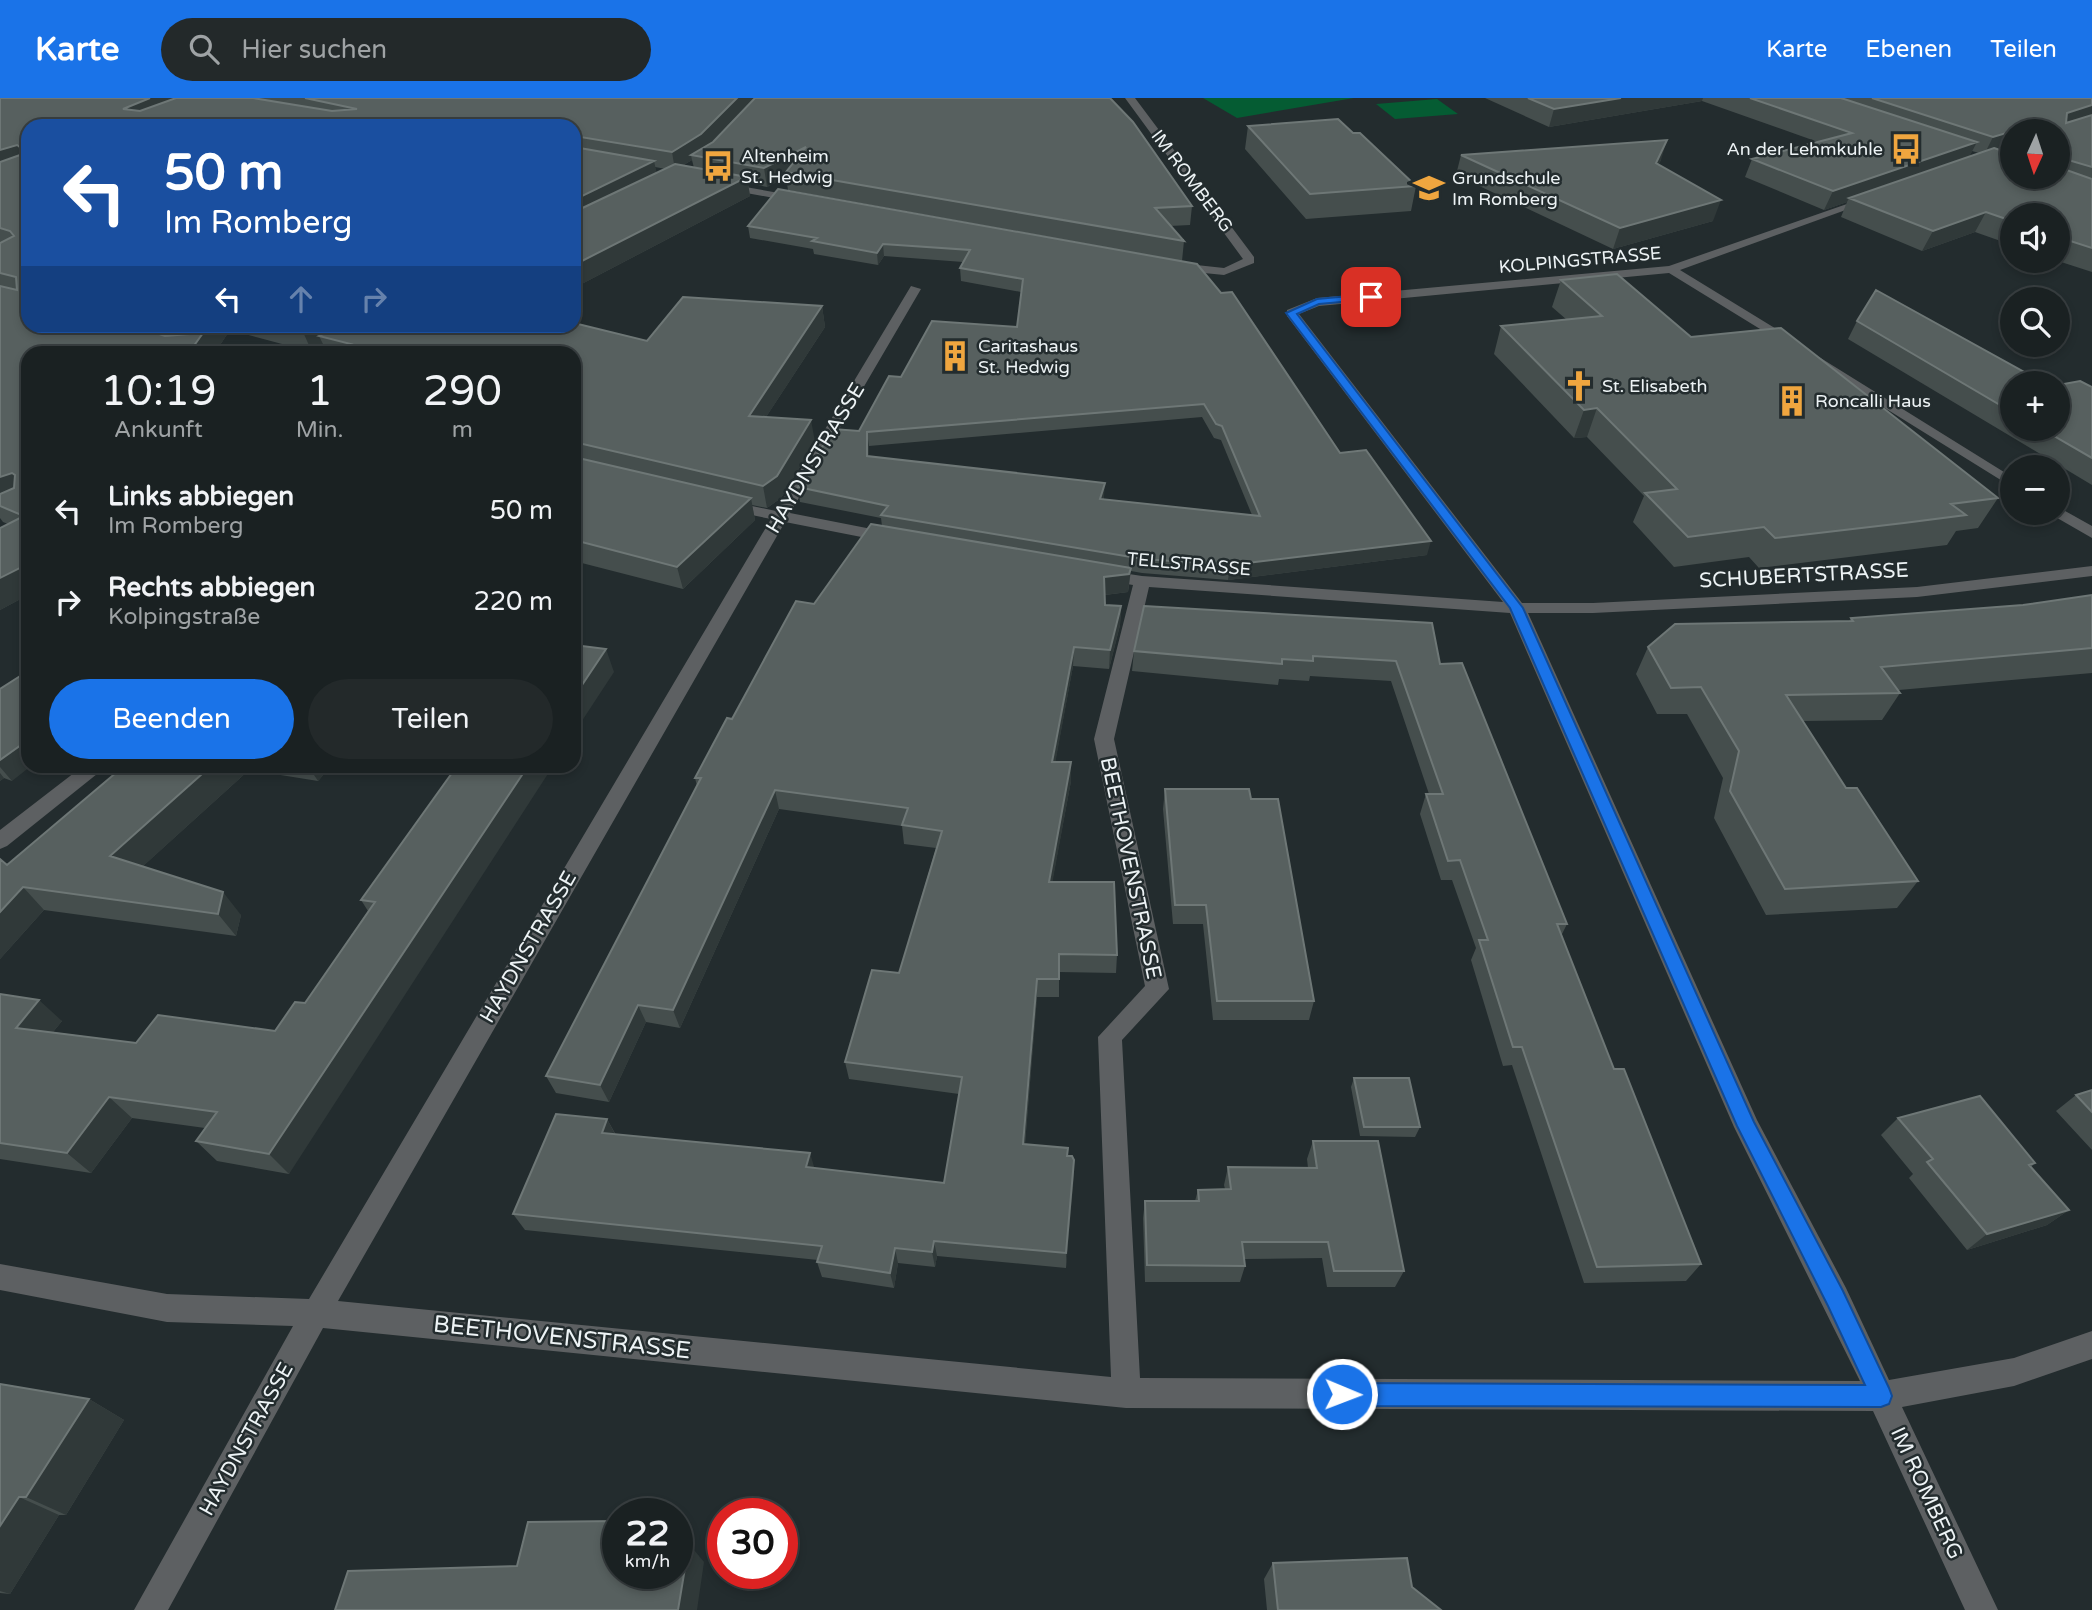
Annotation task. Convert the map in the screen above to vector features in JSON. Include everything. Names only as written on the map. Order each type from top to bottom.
[{"type":"street","name":"IM ROMBERG","points":[[1130,98],[1250,260],[1218,273],[1166,265]]},
{"type":"street","points":[[707,183],[815,203]]},
{"type":"street","name":"KOLPINGSTRASSE","points":[[1291,313],[1317,302],[1671,269],[1888,193]]},
{"type":"street","points":[[1671,269],[2000,475]]},
{"type":"street","name":"HAYDNSTRASSE","points":[[150,1610],[316,1313],[672,699],[915,289]]},
{"type":"street","name":"IM ROMBERG","points":[[1291,313],[1517,608],[1746,1126],[1836,1298],[1982,1610]]},
{"type":"street","points":[[336,346],[361,333]]},
{"type":"street","points":[[716,503],[780,519],[914,542]]},
{"type":"street","points":[[2070,519],[2092,533]]},
{"type":"street","name":"SCHUBERTSTRASSE","points":[[1517,608],[1593,608],[1917,592],[2092,571]]},
{"type":"street","name":"TELLSTRASSE","points":[[1088,572],[1142,581],[1517,608]]},
{"type":"street","name":"BEETHOVENSTRASSE","points":[[1126,1393],[1110,1037],[1157,989],[1104,739],[1142,581]]},
{"type":"street","points":[[0,841],[88,773]]},
{"type":"street","name":"BEETHOVENSTRASSE","points":[[0,1277],[167,1308],[316,1313],[1126,1393],[1881,1396],[2014,1372],[2092,1345]]},
{"type":"green space","points":[[1203,98],[1354,98],[1237,118]]},
{"type":"green space","points":[[1437,99],[1458,114],[1395,119],[1376,104]]},
{"type":"building","points":[[0,98],[150,98],[123,109],[140,111],[176,98],[253,98],[332,111],[357,109],[305,98],[737,98],[701,134],[672,152],[581,137],[581,119],[21,119],[21,333],[156,333],[165,336],[203,333],[194,346],[21,346],[21,515],[0,506],[0,494],[14,488],[15,475],[12,473],[0,477],[0,286],[17,290],[16,277],[0,273],[0,243],[14,236],[10,231],[0,228],[0,162],[20,155],[20,147],[17,145],[0,150]]},
{"type":"building","points":[[755,98],[1110,98],[1133,122],[1192,206],[1155,208],[1184,241],[786,172],[806,147],[764,168],[691,155],[713,142]]},
{"type":"building","points":[[1528,98],[1621,98],[1554,109]]},
{"type":"building","points":[[1750,98],[1841,98],[1977,142],[1833,191],[1752,159],[1852,133]]},
{"type":"building","points":[[1872,98],[2092,98],[2092,105],[2067,113],[2066,119],[2000,119],[2000,135],[1993,137]]},
{"type":"building","points":[[2092,115],[2092,167],[2070,161],[2070,122]]},
{"type":"building","points":[[1338,119],[1353,133],[1360,133],[1416,186],[1310,194],[1248,126]]},
{"type":"building","points":[[1667,140],[1656,163],[1721,200],[1620,228],[1461,155]]},
{"type":"building","points":[[581,148],[654,161],[581,197]]},
{"type":"building","points":[[1994,148],[2000,150],[2000,189],[2070,189],[2070,171],[2092,179],[2092,248],[2070,241],[2070,203],[2000,203],[2000,217],[1986,212],[1933,231],[1849,198]]},
{"type":"building","points":[[675,164],[747,177],[581,261],[581,209]]},
{"type":"building","points":[[778,189],[1197,264],[1221,293],[1232,292],[1340,453],[1366,450],[1431,541],[1230,565],[1143,559],[881,515],[888,506],[798,487],[833,429],[859,431],[889,376],[901,377],[932,321],[1017,327],[1023,279],[960,268],[970,250],[883,244],[877,253],[812,241],[817,238],[748,226]],"holes":[[[1204,404],[1216,424],[1222,426],[1260,516],[1100,499],[1105,483],[867,456],[867,432]]]},
{"type":"building","points":[[1617,274],[1691,337],[1781,328],[1998,498],[1951,504],[1966,515],[1904,523],[1775,538],[1764,527],[1688,537],[1645,493],[1677,489],[1597,408],[1584,410],[1501,326],[1602,316],[1561,280]]},
{"type":"building","points":[[1876,290],[2022,371],[2000,371],[2000,405],[1857,321]]},
{"type":"building","points":[[683,297],[822,306],[749,416],[811,420],[777,476],[763,486],[581,444],[581,346],[348,346],[351,344],[319,336],[325,333],[581,333],[581,325],[647,341]]},
{"type":"building","points":[[2080,381],[2092,387],[2092,458],[2063,441],[2070,441],[2070,383]]},
{"type":"building","points":[[581,459],[751,498],[677,567],[581,542]]},
{"type":"building","points":[[21,518],[21,568],[0,578],[0,528]]},
{"type":"building","points":[[871,524],[1131,568],[1129,574],[1104,577],[1105,605],[1121,606],[1110,650],[1074,647],[1052,762],[1071,762],[1049,882],[1114,882],[1117,955],[1059,954],[1059,979],[1037,979],[1023,1144],[1068,1148],[1067,1156],[1072,1156],[1074,1160],[1066,1253],[934,1241],[932,1252],[895,1248],[890,1273],[817,1262],[822,1246],[513,1214],[556,1114],[607,1119],[602,1133],[810,1153],[806,1167],[944,1183],[962,1077],[845,1062],[872,970],[899,973],[942,831],[902,825],[908,808],[775,790],[673,1010],[638,1005],[600,1085],[546,1076],[701,778],[695,778],[727,718],[732,719],[796,601],[814,604]]},
{"type":"building","points":[[2092,595],[2092,648],[1881,667],[1900,693],[1786,695],[1846,788],[1857,788],[1918,881],[1785,889],[1730,791],[1739,751],[1701,687],[1671,688],[1648,647],[1675,624],[1853,621],[1851,618],[2023,605]]},
{"type":"building","points":[[1144,606],[1432,623],[1440,664],[1462,663],[1567,924],[1557,924],[1614,1069],[1624,1069],[1701,1264],[1597,1267],[1522,1047],[1513,1047],[1479,940],[1488,940],[1460,860],[1448,861],[1426,794],[1443,794],[1396,661],[1313,656],[1313,661],[1282,659],[1282,664],[1134,651]]},
{"type":"building","points":[[581,646],[606,649],[581,686]]},
{"type":"building","points":[[21,676],[21,745],[0,760],[0,689]]},
{"type":"building","points":[[116,773],[203,773],[110,856],[223,892],[218,914],[23,887],[0,912],[0,859],[7,865]]},
{"type":"building","points":[[452,773],[523,773],[269,1154],[196,1141],[217,1112],[109,1097],[67,1153],[0,1143],[0,994],[39,1000],[16,1028],[136,1043],[158,1015],[275,1031],[295,1002],[305,1003],[375,902],[361,900]]},
{"type":"building","points":[[1165,789],[1249,789],[1251,799],[1278,799],[1314,1001],[1217,1001],[1206,905],[1175,905]]},
{"type":"building","points":[[1354,1078],[1409,1078],[1420,1127],[1364,1127]]},
{"type":"building","points":[[2092,1090],[2092,1112],[2076,1095]]},
{"type":"building","points":[[1980,1096],[2035,1163],[2029,1165],[2069,1210],[1987,1234],[1927,1162],[1933,1159],[1898,1118]]},
{"type":"building","points":[[1313,1141],[1378,1141],[1404,1271],[1334,1271],[1328,1242],[1242,1242],[1245,1266],[1147,1265],[1145,1201],[1199,1201],[1198,1190],[1231,1189],[1228,1167],[1317,1168]]},
{"type":"building","points":[[0,1384],[89,1399],[26,1497],[19,1497],[0,1526]]},
{"type":"building","points":[[602,1521],[602,1589],[682,1589],[678,1610],[335,1610],[348,1571],[517,1566],[528,1522]]},
{"type":"building","points":[[1407,1558],[1412,1587],[1441,1610],[1278,1610],[1273,1563]]},
{"type":"place","name":"An der Lehmkuhle","points":[[1906,149]]},
{"type":"place","name":"Altenheim St. Hedwig","points":[[718,166]]},
{"type":"place","name":"Grundschule Im Romberg","points":[[1429,188]]},
{"type":"place","name":"Caritashaus St. Hedwig","points":[[955,356]]},
{"type":"place","name":"St. Elisabeth","points":[[1579,386]]},
{"type":"place","name":"Roncalli Haus","points":[[1792,401]]},
{"type":"route","points":[[1342,1394],[1774,1398],[1881,1396],[1836,1298],[1746,1126],[1517,608],[1291,313],[1317,302],[1371,297]]}]
